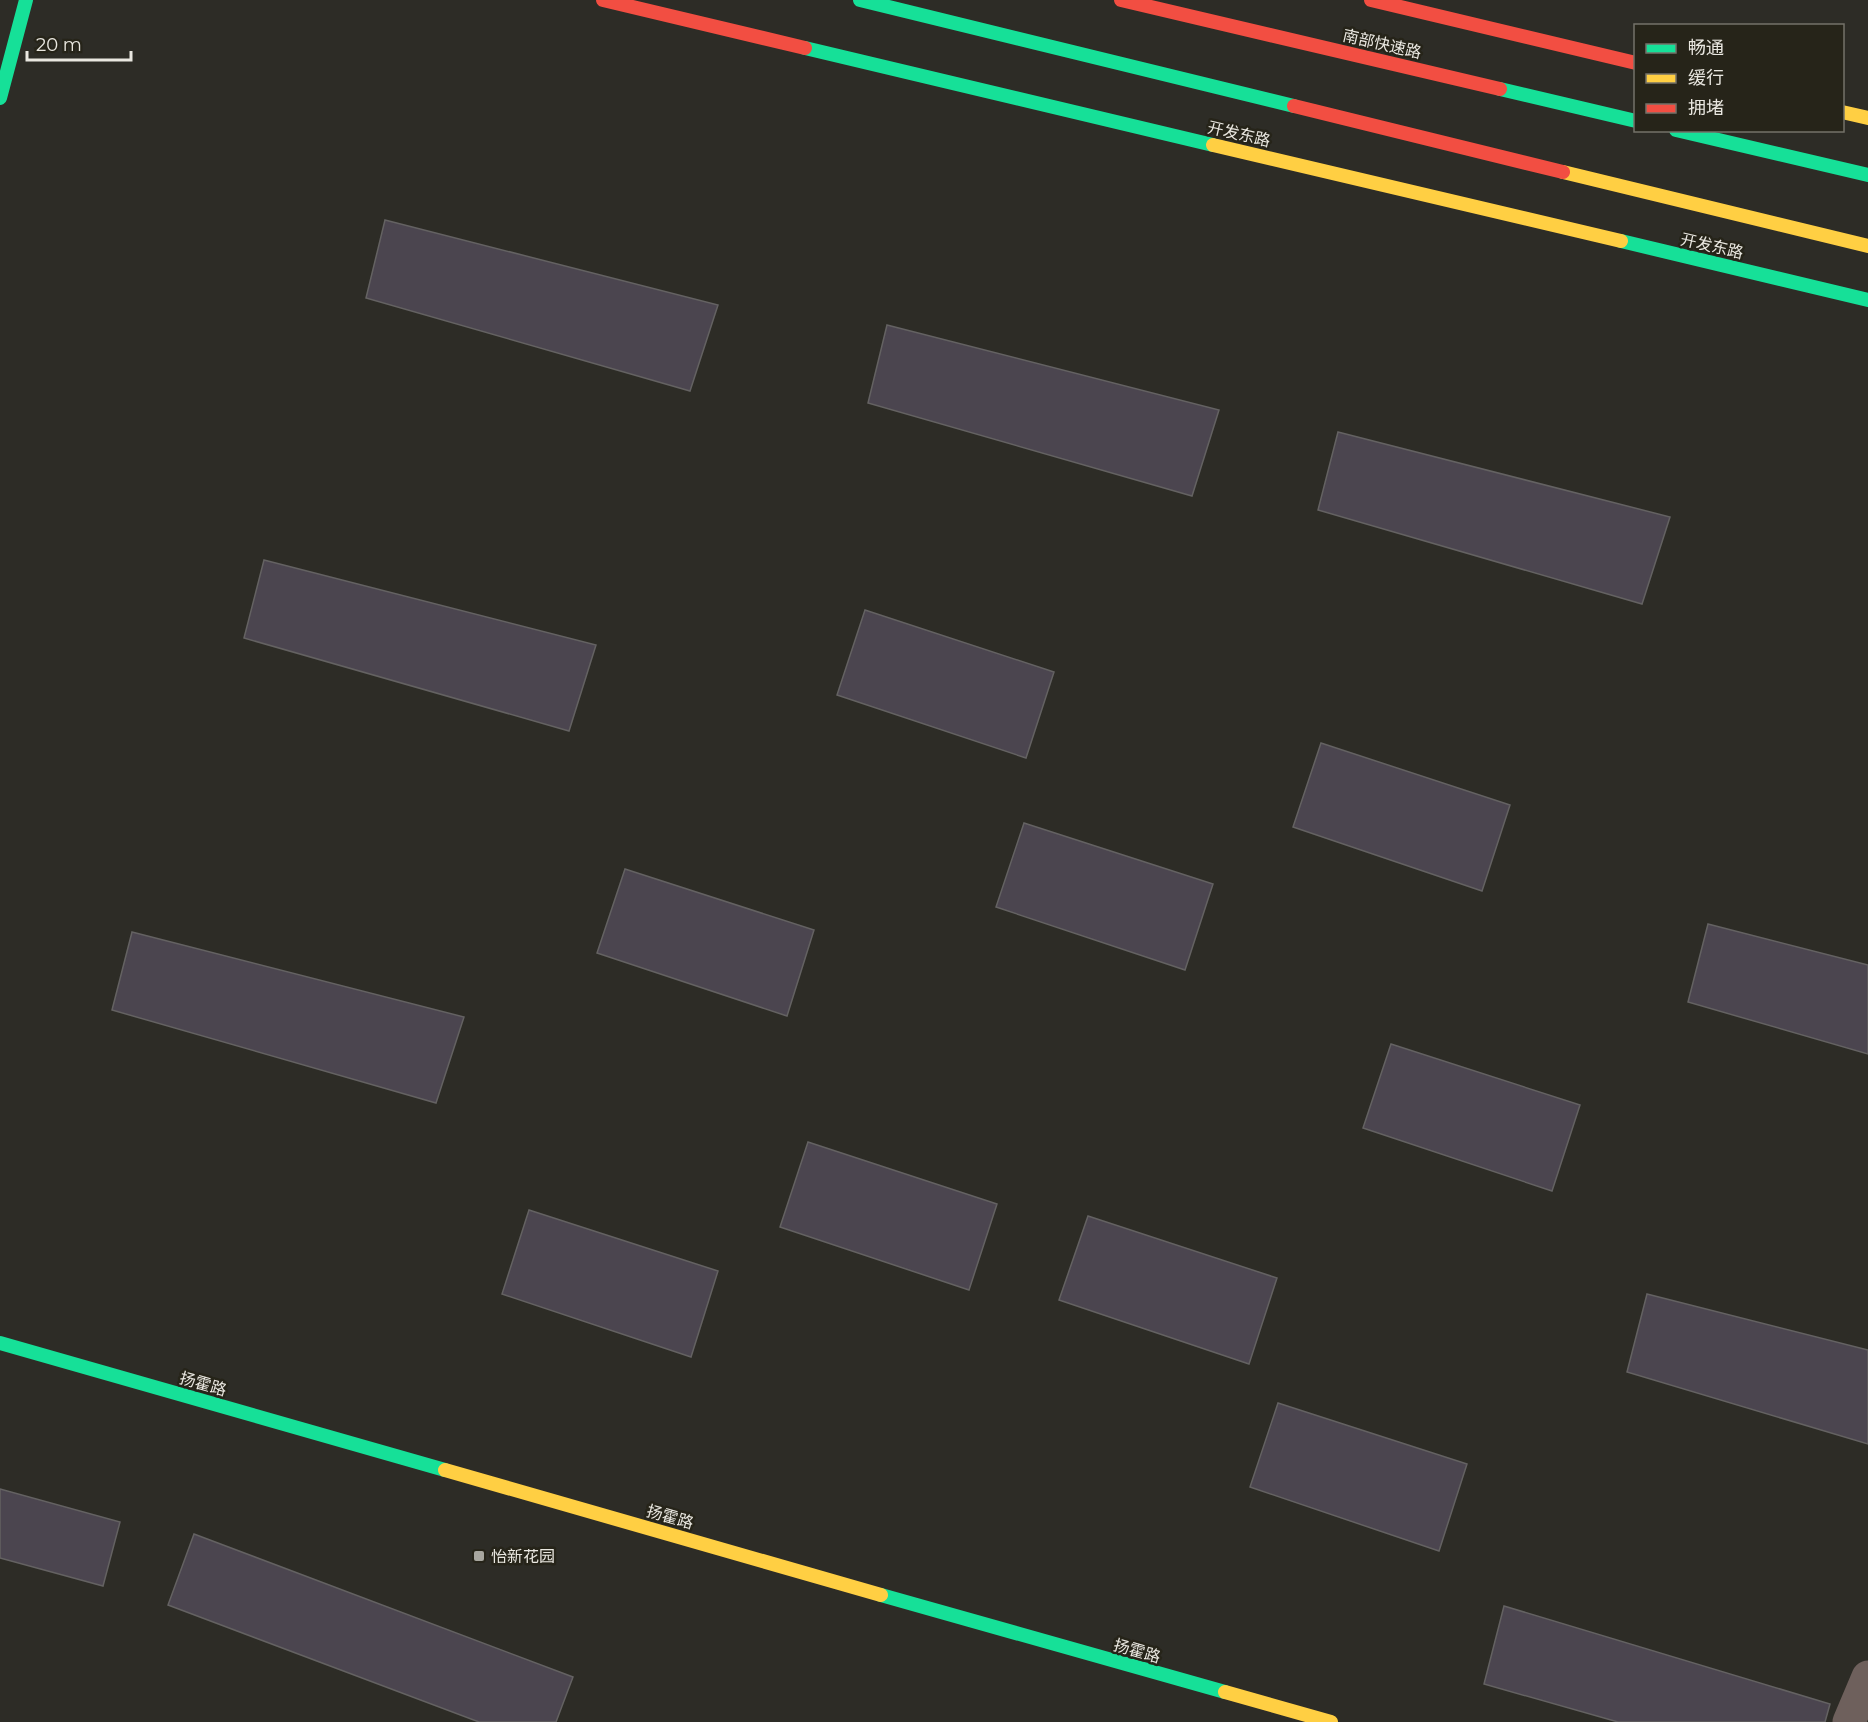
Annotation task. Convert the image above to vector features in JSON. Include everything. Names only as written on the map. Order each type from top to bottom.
[{"type":"main road","points":[[0,98],[26,0]]},
{"type":"main road","name":"开发东路","points":[[603,0],[1868,300]]},
{"type":"main road","points":[[860,0],[1868,246]]},
{"type":"main road","name":"南部快速路","points":[[1121,0],[1634,121]]},
{"type":"main road","points":[[1371,0],[1634,63]]},
{"type":"main road","points":[[1844,112],[1868,118]]},
{"type":"main road","points":[[1685,132],[1868,176]]},
{"type":"main road","name":"扬霍路","points":[[0,1343],[1331,1722]]},
{"type":"street","points":[[1849,1722],[1868,1677]]},
{"type":"building","points":[[385,220],[718,305],[690,391],[366,298]]},
{"type":"building","points":[[887,325],[1219,410],[1192,496],[868,403]]},
{"type":"building","points":[[1338,432],[1670,517],[1642,604],[1318,510]]},
{"type":"building","points":[[264,560],[596,645],[569,731],[244,638]]},
{"type":"building","points":[[865,610],[1054,672],[1026,758],[837,695]]},
{"type":"building","points":[[1321,743],[1510,805],[1482,891],[1293,827]]},
{"type":"building","points":[[1024,823],[1213,884],[1185,970],[996,907]]},
{"type":"building","points":[[625,869],[814,930],[787,1016],[597,953]]},
{"type":"building","points":[[1708,924],[1868,965],[1868,1054],[1688,1002]]},
{"type":"building","points":[[132,932],[464,1017],[436,1103],[112,1010]]},
{"type":"building","points":[[1391,1044],[1580,1105],[1552,1191],[1363,1128]]},
{"type":"building","points":[[808,1142],[997,1204],[969,1290],[780,1227]]},
{"type":"building","points":[[529,1210],[718,1271],[691,1357],[502,1294]]},
{"type":"building","points":[[1088,1216],[1277,1278],[1249,1364],[1059,1300]]},
{"type":"building","points":[[1647,1294],[1868,1350],[1868,1444],[1627,1372]]},
{"type":"building","points":[[1278,1403],[1467,1464],[1439,1551],[1250,1487]]},
{"type":"building","points":[[0,1489],[120,1522],[103,1586],[0,1558]]},
{"type":"building","points":[[194,1534],[573,1677],[556,1722],[479,1722],[168,1605]]},
{"type":"building","points":[[1504,1606],[1830,1704],[1825,1722],[1618,1722],[1484,1684]]},
{"type":"traffic: fast","points":[[0,98],[26,0]]},
{"type":"traffic: fast","points":[[860,0],[1294,106]]},
{"type":"traffic: fast","points":[[805,48],[1213,145]]},
{"type":"traffic: fast","points":[[1500,89],[1634,121]]},
{"type":"traffic: fast","points":[[1685,132],[1868,175]]},
{"type":"traffic: fast","points":[[1621,241],[1868,300]]},
{"type":"traffic: fast","points":[[0,1343],[445,1470]]},
{"type":"traffic: fast","points":[[881,1595],[1225,1692]]},
{"type":"traffic: slow","points":[[1844,112],[1868,118]]},
{"type":"traffic: slow","points":[[1213,145],[1621,241]]},
{"type":"traffic: slow","points":[[1563,172],[1868,246]]},
{"type":"traffic: slow","points":[[445,1470],[881,1595]]},
{"type":"traffic: slow","points":[[1225,1692],[1331,1722]]},
{"type":"traffic: jam","points":[[603,0],[805,48]]},
{"type":"traffic: jam","points":[[1121,0],[1500,89]]},
{"type":"traffic: jam","points":[[1371,0],[1634,63]]},
{"type":"traffic: jam","points":[[1294,106],[1563,172]]},
{"type":"place","name":"怡新花园","points":[[479,1556]]}]
